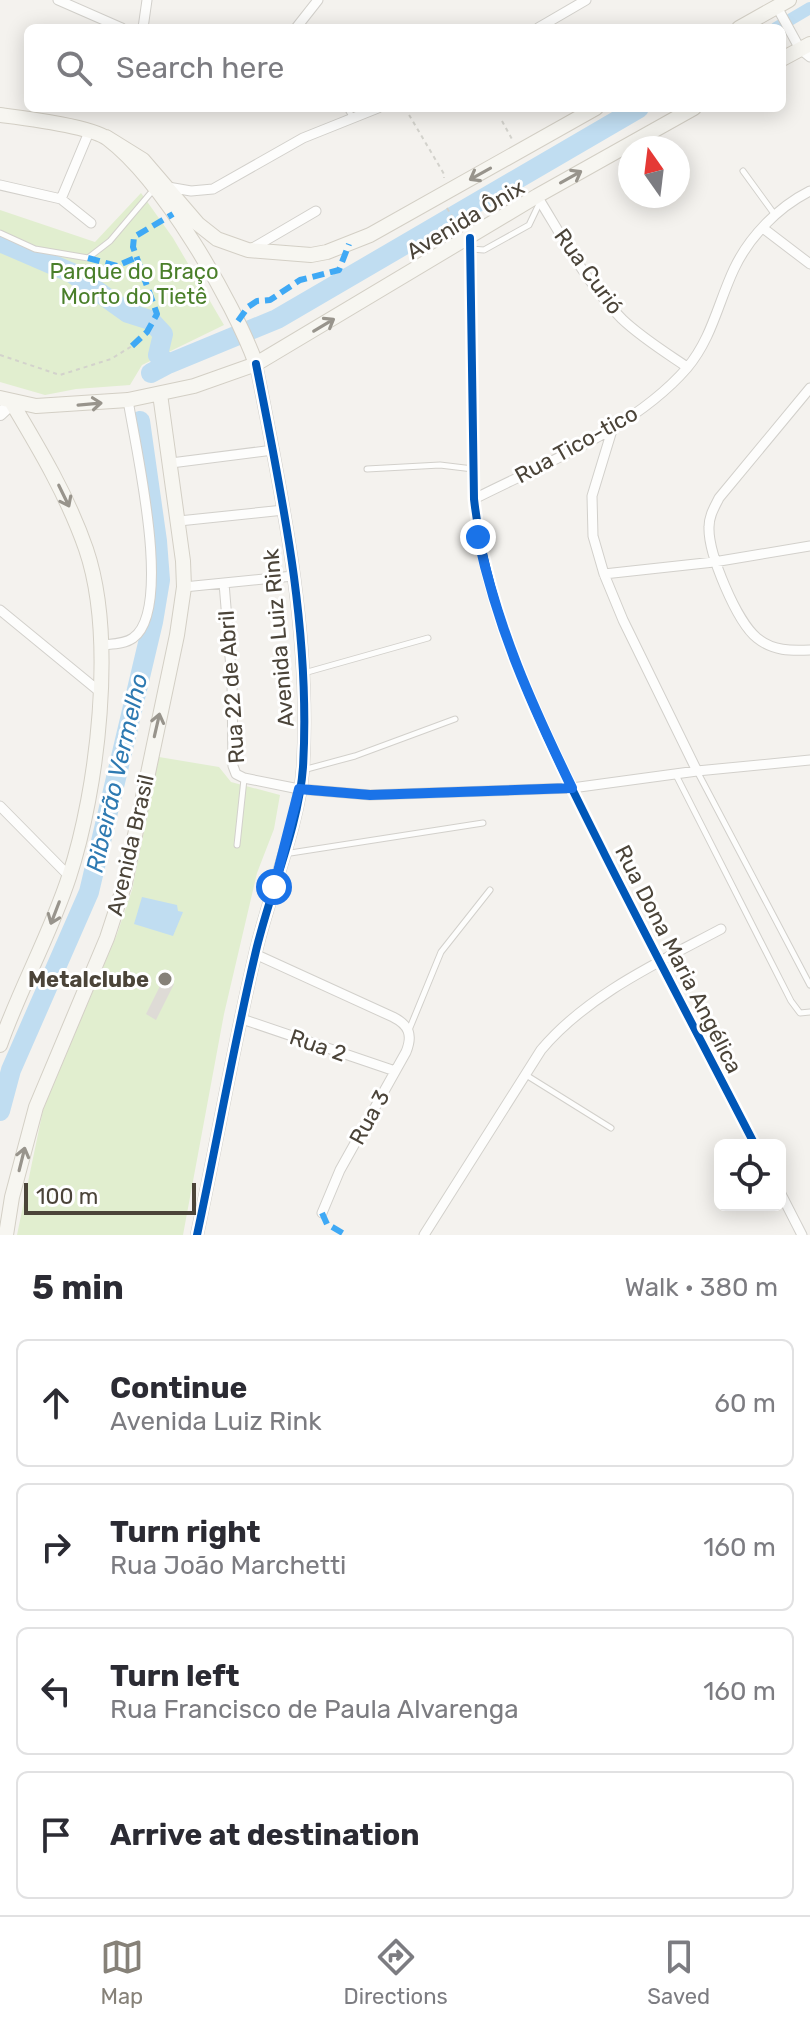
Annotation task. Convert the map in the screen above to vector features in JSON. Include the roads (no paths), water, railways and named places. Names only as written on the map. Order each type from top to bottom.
[{"type":"main road","points":[[747,24],[782,6]]},
{"type":"main road","name":"Avenida Ônix","points":[[161,188],[207,232],[226,244],[296,256],[327,252],[443,200],[589,112]]},
{"type":"main road","name":"Avenida Ônix","points":[[6,401],[67,406],[128,400],[194,386],[256,364],[466,238],[687,112]]},
{"type":"main road","points":[[0,115],[106,137],[143,160],[161,188]]},
{"type":"main road","name":"Avenida Luiz Rink","points":[[161,188],[238,321],[256,364]]},
{"type":"main road","name":"Avenida Brasil","points":[[6,1235],[12,1197],[36,1107],[117,911],[171,662],[184,587],[179,521],[160,394]]},
{"type":"main road","points":[[0,1045],[3,1026],[69,876],[85,815],[97,736],[103,645],[98,594],[87,550],[56,478],[6,401]]},
{"type":"street","points":[[58,0],[113,24]]},
{"type":"street","points":[[144,24],[147,0]]},
{"type":"street","points":[[301,24],[318,0]]},
{"type":"street","points":[[545,24],[586,0]]},
{"type":"street","points":[[782,6],[804,49]]},
{"type":"street","points":[[161,188],[213,189],[303,138],[369,112]]},
{"type":"street","points":[[61,199],[89,132]]},
{"type":"street","points":[[0,185],[61,199],[91,223]]},
{"type":"street","name":"Rua Tico-tico","points":[[474,499],[613,427],[668,388],[702,349],[740,258],[775,216],[810,191]]},
{"type":"street","name":"Rua Curió","points":[[539,199],[576,260],[607,302],[643,337],[687,367]]},
{"type":"street","points":[[248,250],[316,211]]},
{"type":"street","points":[[763,228],[810,264]]},
{"type":"street","name":"Rua Dona Maria Angélica","points":[[466,238],[474,499],[488,581],[507,644],[572,788],[752,1139]]},
{"type":"street","name":"Avenida Luiz Rink","points":[[197,1235],[255,954],[284,854],[302,770],[303,674],[293,576],[284,510],[256,364]]},
{"type":"street","points":[[810,388],[719,498],[708,528],[714,562],[738,611],[758,639],[773,648],[810,650]]},
{"type":"street","points":[[103,645],[133,638],[141,629],[149,608],[149,524],[128,400]]},
{"type":"street","points":[[0,414],[6,401]]},
{"type":"street","points":[[613,427],[597,474],[590,517],[593,536],[604,574],[623,620],[697,771]]},
{"type":"street","points":[[171,463],[273,450]]},
{"type":"street","points":[[179,521],[284,510]]},
{"type":"street","points":[[604,574],[714,562],[810,546]]},
{"type":"street","points":[[184,587],[293,576]]},
{"type":"street","name":"Rua 22 de Abril","points":[[224,583],[232,681],[233,766],[236,774],[244,778],[299,789],[370,795],[572,788],[810,760]]},
{"type":"street","points":[[0,610],[100,692]]},
{"type":"street","points":[[0,806],[69,876]]},
{"type":"street","points":[[424,1235],[541,1050],[569,1021],[589,1005],[659,962],[721,929]]},
{"type":"street","points":[[255,954],[406,1026]]},
{"type":"street","name":"Rua 2","points":[[242,1019],[395,1071]]},
{"type":"street","name":"Rua 3","points":[[322,1213],[340,1170],[410,1041],[406,1026]]},
{"type":"street","points":[[786,1204],[802,1235]]},
{"type":"lane","points":[[349,112],[353,119]]},
{"type":"lane","points":[[743,171],[775,216]]},
{"type":"lane","points":[[0,233],[35,249],[88,258],[110,241],[161,188]]},
{"type":"lane","points":[[367,469],[440,465],[473,469]]},
{"type":"lane","points":[[303,674],[428,638]]},
{"type":"lane","points":[[302,770],[355,756],[455,719]]},
{"type":"lane","points":[[697,771],[810,985]]},
{"type":"lane","points":[[676,775],[791,1001],[800,1013],[810,1012]]},
{"type":"lane","points":[[237,845],[244,778]]},
{"type":"lane","points":[[284,854],[483,823]]},
{"type":"lane","points":[[406,1026],[441,952],[490,890]]},
{"type":"lane","points":[[526,1075],[611,1128]]},
{"type":"water","points":[[142,897],[177,905],[178,911],[183,912],[173,936],[134,924]]},
{"type":"waterway","name":"Ribeirão Vermelho","points":[[783,24],[810,8]]},
{"type":"waterway","name":"Ribeirão Vermelho","points":[[151,373],[277,319],[632,112]]},
{"type":"waterway","points":[[0,242],[72,273],[128,313],[150,320],[163,334],[158,355],[168,364]]},
{"type":"waterway","name":"Ribeirão Vermelho","points":[[0,1111],[11,1070],[89,892],[153,622],[160,580],[140,421]]},
{"type":"place","name":"Metalclube","points":[[165,979]]},
{"type":"park label","name":"Parque do Braço Morto do Tietê","points":[[134,284]]}]
